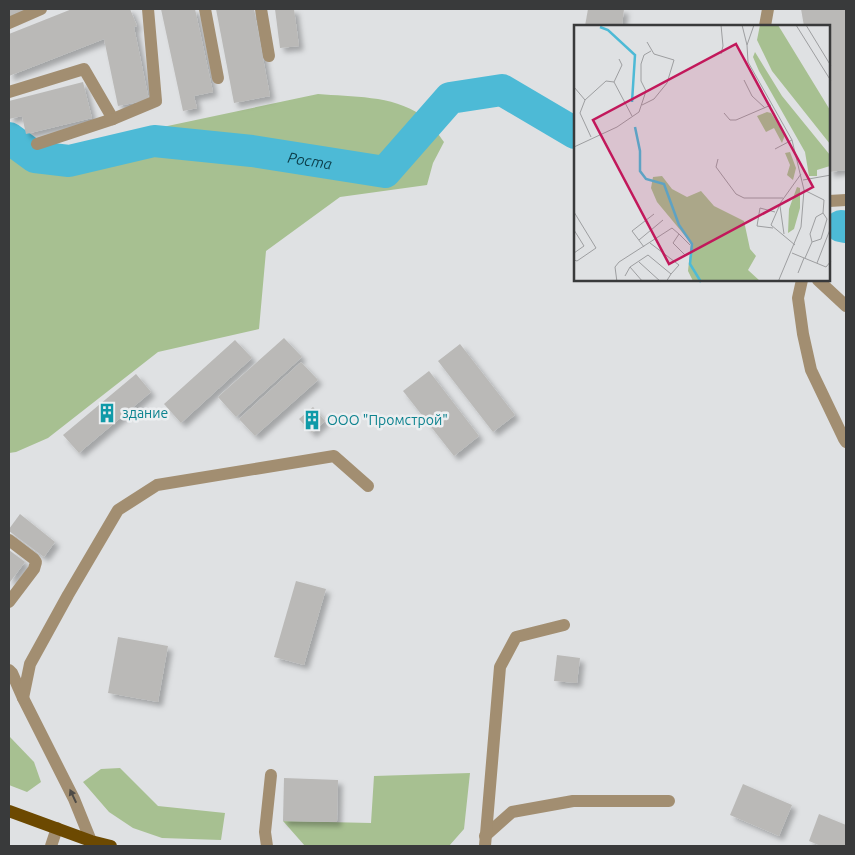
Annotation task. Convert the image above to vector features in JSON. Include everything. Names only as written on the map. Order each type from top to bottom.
[{"type":"main road","points":[[9,812],[91,841],[111,846]]},
{"type":"street","points":[[9,23],[41,9]]},
{"type":"street","points":[[36,144],[113,120],[156,101],[148,9]]},
{"type":"street","points":[[205,9],[218,78]]},
{"type":"street","points":[[261,9],[269,56]]},
{"type":"street","points":[[765,25],[768,9]]},
{"type":"street","points":[[9,92],[84,70],[113,120]]},
{"type":"street","points":[[830,201],[846,200]]},
{"type":"street","points":[[802,281],[798,298],[811,370],[846,442]]},
{"type":"street","points":[[819,281],[846,306]]},
{"type":"street","points":[[23,698],[30,664],[118,510],[157,485],[334,456],[368,486]]},
{"type":"street","points":[[9,540],[34,558],[36,562],[34,569],[9,602]]},
{"type":"street","points":[[485,841],[500,667],[516,636],[564,625]]},
{"type":"street","points":[[9,670],[74,798],[91,841]]},
{"type":"street","points":[[267,846],[265,832],[271,775]]},
{"type":"street","points":[[485,841],[512,812],[573,800],[669,801]]},
{"type":"street","points":[[50,846],[57,828]]},
{"type":"green space","points":[[318,94],[385,100],[410,108],[424,117],[444,142],[433,163],[427,185],[340,197],[266,251],[259,329],[158,352],[48,438],[16,452],[9,453],[9,131],[40,153]]},
{"type":"green space","points":[[9,736],[34,762],[41,782],[27,792],[9,785]]},
{"type":"green space","points":[[120,768],[158,806],[225,813],[221,840],[162,838],[133,828],[109,812],[83,782],[101,769]]},
{"type":"green space","points":[[470,773],[464,829],[449,846],[305,846],[283,821],[371,823],[374,776]]},
{"type":"building","points":[[9,9],[31,9],[9,19]]},
{"type":"building","points":[[72,9],[130,9],[137,26],[134,27],[149,100],[118,106],[104,39],[9,76],[9,34]]},
{"type":"building","points":[[161,9],[195,9],[213,92],[194,96],[197,108],[183,111]]},
{"type":"building","points":[[216,9],[254,9],[270,96],[234,103]]},
{"type":"building","points":[[275,9],[294,9],[299,46],[280,48]]},
{"type":"building","points":[[588,9],[624,9],[622,25],[585,25]]},
{"type":"building","points":[[801,9],[846,9],[846,170],[830,172],[830,25],[804,25]]},
{"type":"building","points":[[83,82],[92,118],[26,134],[22,116],[9,119],[9,101]]},
{"type":"building","points":[[284,338],[302,357],[236,417],[218,397]]},
{"type":"building","points":[[235,340],[252,358],[181,423],[164,404]]},
{"type":"building","points":[[460,344],[515,415],[493,432],[438,361]]},
{"type":"building","points":[[301,362],[318,380],[255,436],[239,419]]},
{"type":"building","points":[[429,371],[479,436],[454,456],[403,391]]},
{"type":"building","name":"здание","points":[[136,374],[151,392],[79,453],[63,435]]},
{"type":"building","name":"ООО \"Промстрой\"","points":[[313,407],[325,421],[312,433],[299,419]]},
{"type":"building","points":[[20,514],[55,542],[44,557],[9,531]]},
{"type":"building","points":[[9,550],[25,562],[10,582],[9,581]]},
{"type":"building","points":[[296,581],[326,589],[304,665],[274,657]]},
{"type":"building","points":[[118,637],[168,646],[158,702],[108,693]]},
{"type":"building","points":[[557,655],[580,658],[577,683],[554,681]]},
{"type":"building","points":[[284,778],[338,780],[337,822],[283,821]]},
{"type":"building","points":[[743,784],[792,805],[779,836],[730,815]]},
{"type":"building","points":[[819,814],[846,825],[846,846],[821,846],[809,841]]},
{"type":"waterway","name":"Роста","points":[[9,138],[35,157],[69,161],[154,141],[252,151],[385,172],[450,98],[502,90],[574,132]]},
{"type":"waterway","name":"Роста","points":[[841,226],[846,227]]},
{"type":"place","name":"здание","points":[[107,413]]},
{"type":"place","name":"ООО \"Промстрой\"","points":[[312,420]]}]
